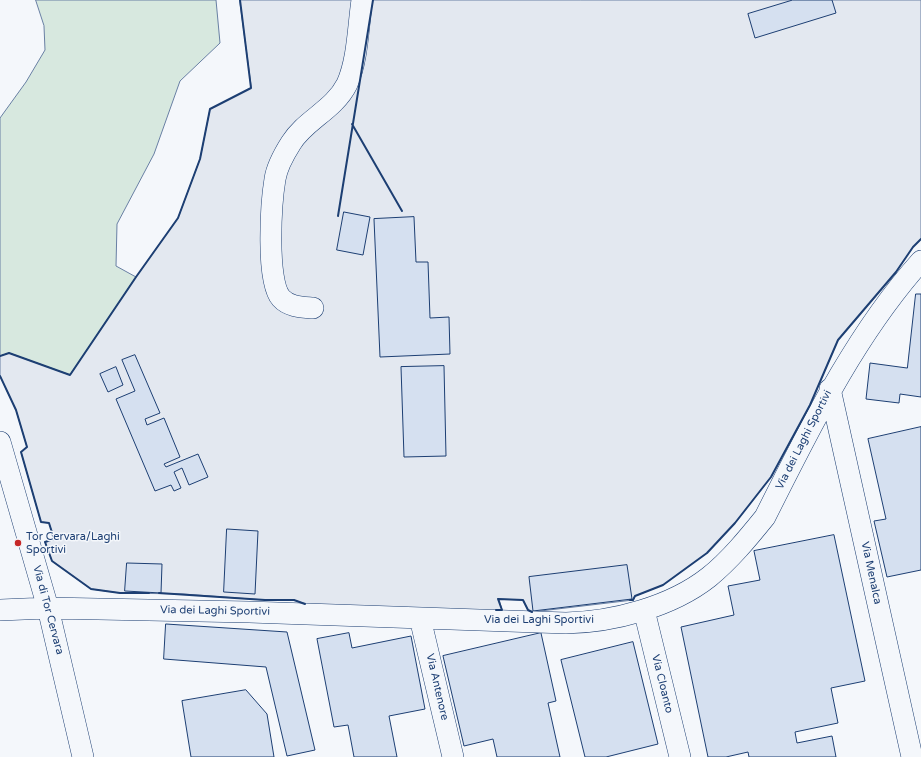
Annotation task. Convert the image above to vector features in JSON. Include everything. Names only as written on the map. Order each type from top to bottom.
[{"type":"street","points":[[313,308],[290,304],[282,299],[275,288],[272,270],[271,244],[275,178],[281,160],[292,141],[338,98],[347,83],[353,65],[362,0]]},
{"type":"street","name":"Via dei Laghi Sportivi","points":[[0,610],[48,608],[249,612],[586,622],[606,620],[644,610],[683,593],[708,578],[749,537],[765,517],[830,389],[850,357],[907,277],[921,261]]},
{"type":"street","name":"Via Menalca","points":[[830,389],[912,757]]},
{"type":"street","name":"Via di Tor Cervara","points":[[0,442],[48,608],[83,757]]},
{"type":"street","name":"Via Cloanto","points":[[644,610],[680,757]]},
{"type":"street","name":"Via Antenore","points":[[420,618],[453,757]]},
{"type":"shaded area","points":[[36,0],[216,0],[220,43],[180,81],[154,154],[117,224],[116,266],[136,277],[70,375],[9,353],[0,356],[0,118],[26,82],[45,50],[44,26]]},
{"type":"shaded area","points":[[240,0],[921,0],[921,239],[913,247],[896,272],[838,340],[810,405],[771,477],[735,523],[707,553],[663,585],[635,596],[633,600],[532,612],[528,610],[523,600],[499,599],[502,610],[467,612],[314,607],[294,600],[265,600],[183,594],[120,593],[91,589],[52,561],[45,542],[54,538],[49,523],[41,522],[21,452],[27,447],[16,410],[0,376],[0,356],[9,353],[70,375],[178,218],[200,159],[210,109],[251,88]]},
{"type":"building","points":[[793,0],[832,0],[836,13],[755,38],[748,14]]},
{"type":"building","points":[[344,212],[370,217],[363,255],[337,250]]},
{"type":"building","points":[[414,217],[416,262],[428,262],[430,318],[449,317],[450,354],[380,357],[374,219]]},
{"type":"building","points":[[916,294],[921,294],[921,397],[900,394],[899,403],[866,399],[870,363],[907,368]]},
{"type":"building","points":[[135,355],[160,413],[145,419],[147,425],[164,418],[180,457],[164,464],[166,467],[198,454],[208,477],[189,485],[182,468],[174,472],[181,488],[174,491],[171,485],[155,491],[116,399],[135,391],[122,360]]},
{"type":"building","points":[[444,366],[446,456],[404,457],[401,367]]},
{"type":"building","points":[[116,367],[123,385],[108,392],[100,374]]},
{"type":"building","points":[[921,427],[921,570],[887,577],[874,521],[886,519],[868,439]]},
{"type":"building","points":[[227,529],[258,531],[255,594],[224,592]]},
{"type":"building","points":[[834,535],[865,681],[831,688],[838,723],[795,732],[797,743],[832,736],[836,757],[749,757],[748,752],[726,757],[708,757],[681,627],[734,615],[728,586],[760,580],[754,551]]},
{"type":"building","points":[[127,563],[162,564],[161,593],[125,591]]},
{"type":"building","points":[[627,565],[632,599],[533,611],[529,577]]},
{"type":"building","points":[[166,624],[287,632],[315,750],[287,756],[266,667],[164,659]]},
{"type":"building","points":[[349,633],[352,648],[411,636],[425,709],[389,716],[397,757],[354,757],[348,725],[334,727],[317,639]]},
{"type":"building","points":[[541,633],[556,701],[548,703],[560,757],[497,757],[493,739],[464,746],[443,656]]},
{"type":"building","points":[[633,642],[658,744],[606,757],[585,757],[561,660]]},
{"type":"building","points":[[246,690],[267,714],[274,757],[191,757],[182,701]]},
{"type":"wall","points":[[0,356],[9,353],[70,375],[178,218],[200,159],[210,109],[251,88],[240,0]]},
{"type":"wall","points":[[338,216],[373,0]]},
{"type":"wall","points":[[352,124],[402,211]]},
{"type":"wall","points":[[630,600],[633,600],[635,596],[663,585],[707,553],[735,523],[771,477],[810,405],[838,340],[896,272],[913,247],[921,239]]},
{"type":"wall","points":[[0,376],[16,410],[27,447],[21,452],[41,522],[49,523],[54,539],[45,542],[52,561],[91,589],[120,593],[149,593]]},
{"type":"wall","points":[[159,593],[265,600],[294,600],[305,604]]},
{"type":"wall","points":[[496,610],[502,610],[498,599],[523,600],[528,610],[532,612]]},
{"type":"place","name":"Tor Cervara/Laghi Sportivi","points":[[18,543]]}]
